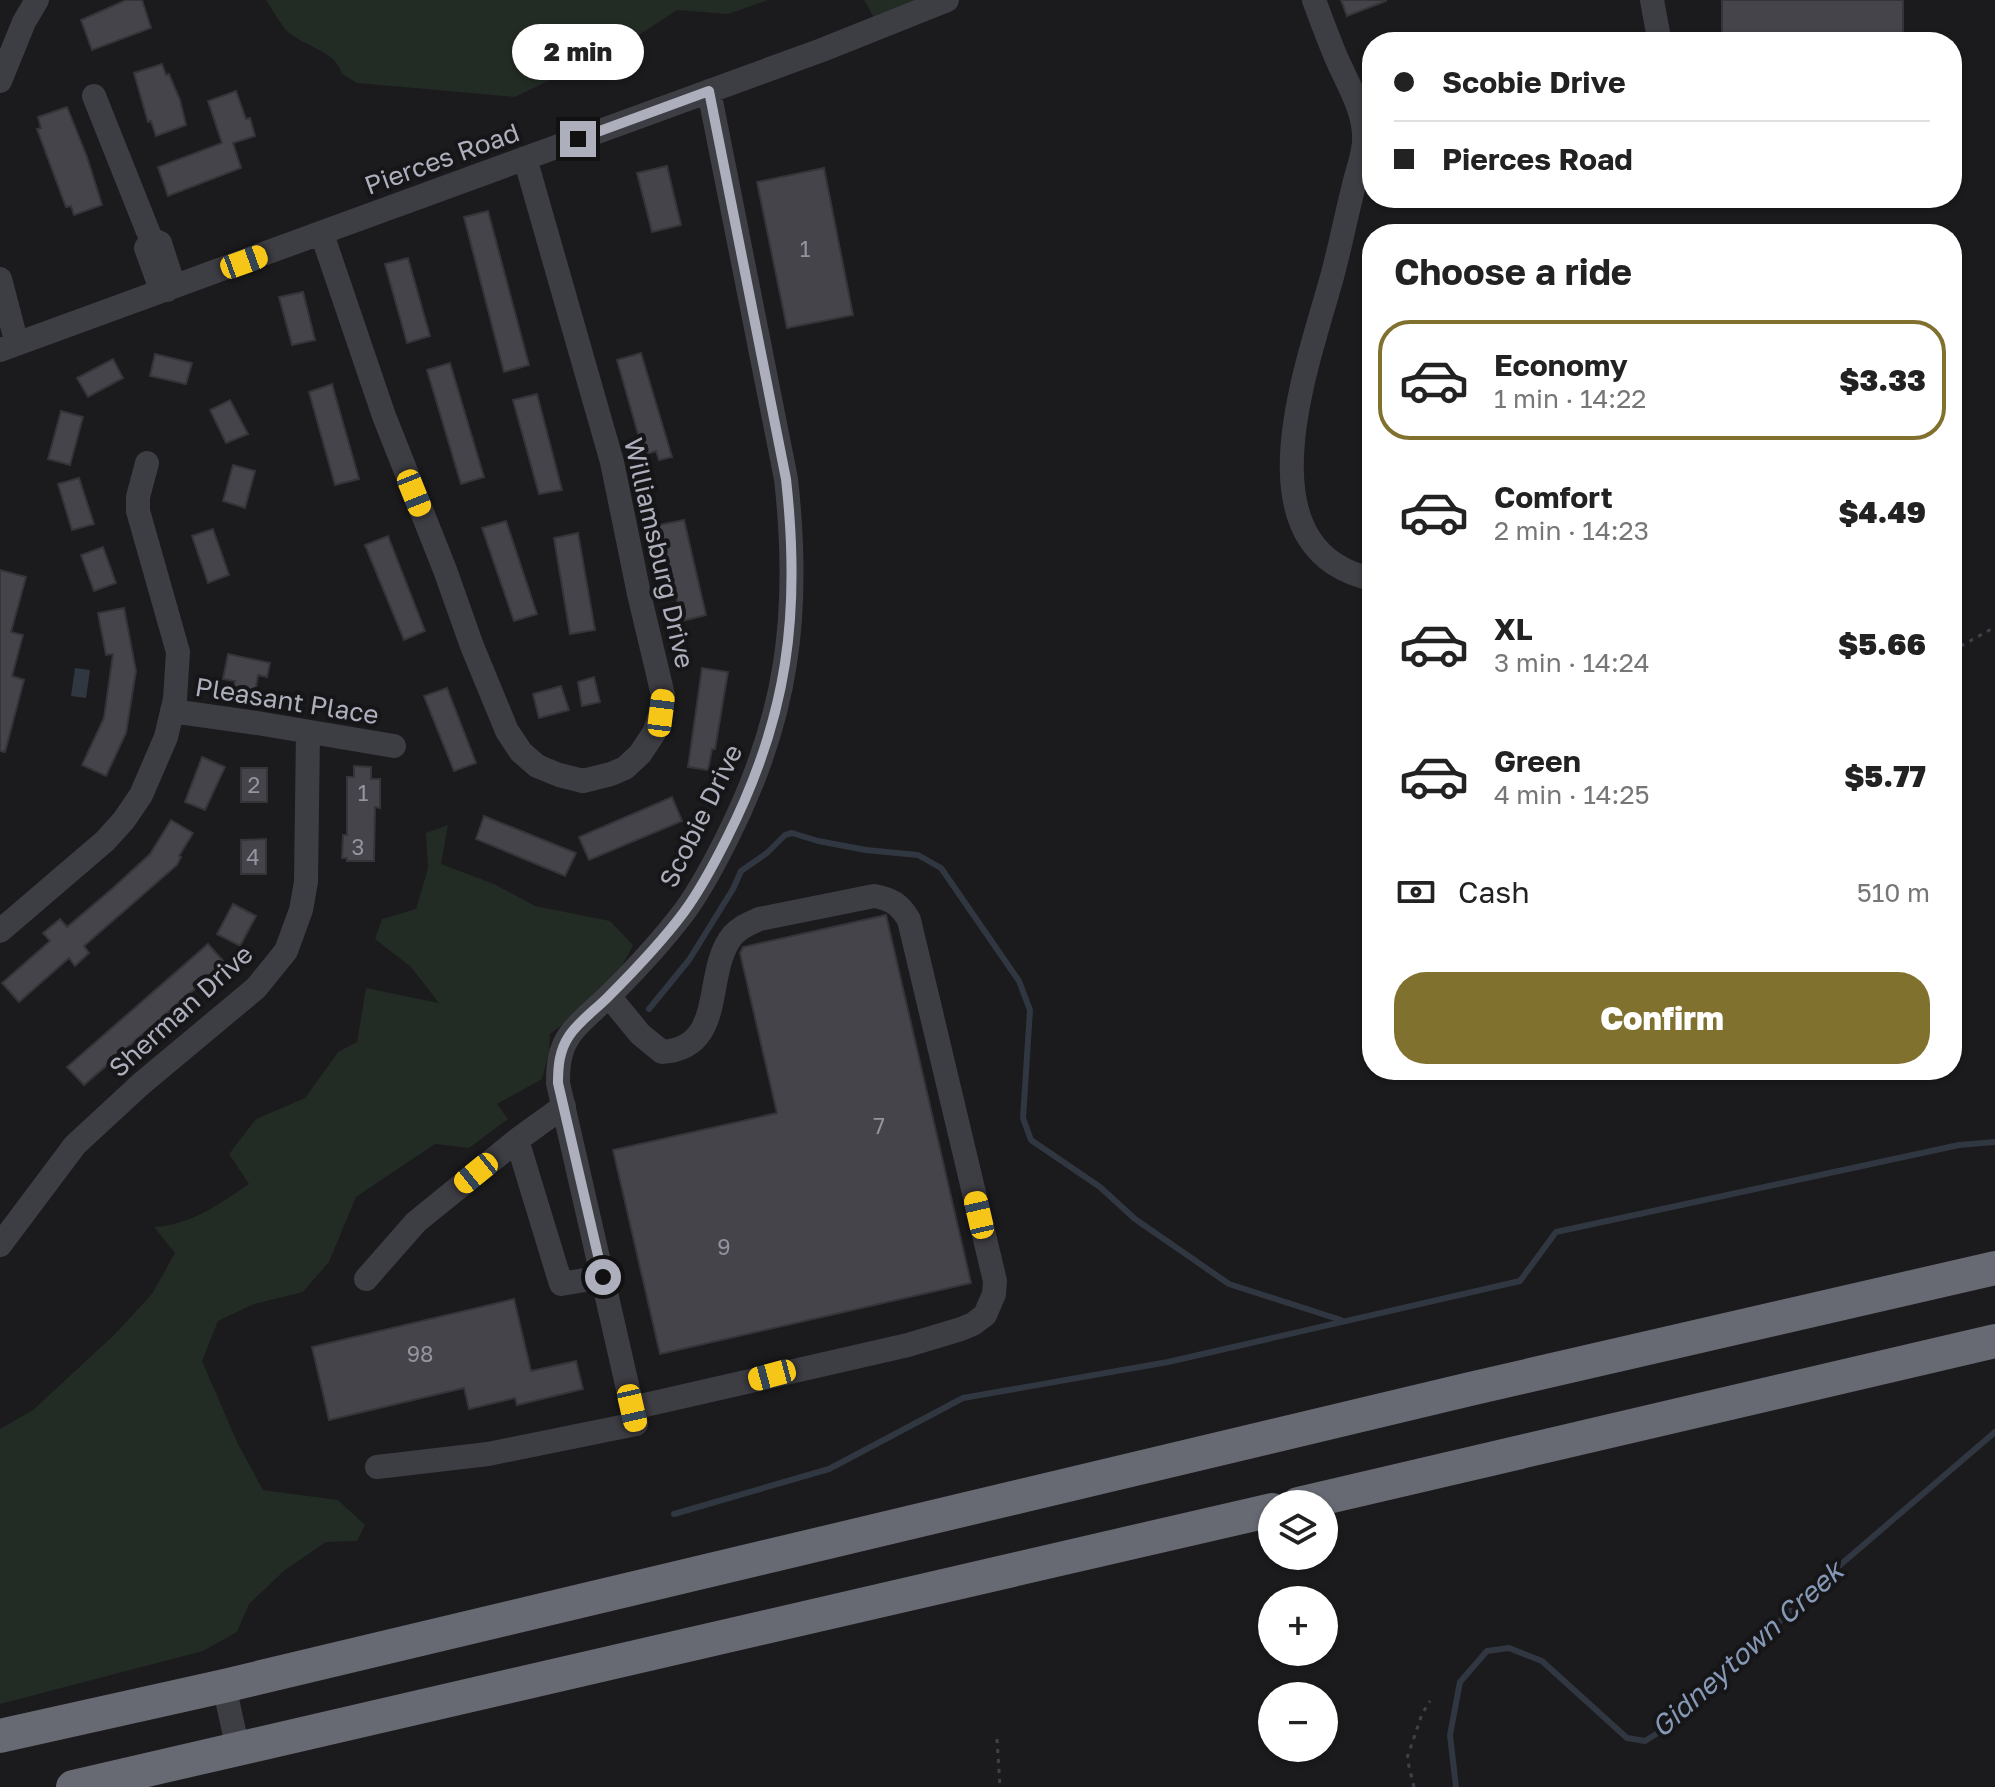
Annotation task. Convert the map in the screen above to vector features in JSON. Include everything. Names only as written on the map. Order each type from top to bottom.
[{"type":"highway","points":[[0,1736],[224,1686],[1470,1389],[1995,1268]]},
{"type":"highway","points":[[1338,1495],[1995,1341]]},
{"type":"highway","points":[[73,1787],[1258,1513]]},
{"type":"street","points":[[0,81],[24,22],[37,0]]},
{"type":"street","name":"Pierces Road","points":[[8,347],[822,50],[947,0]]},
{"type":"street","points":[[1314,0],[1357,104],[1362,131]]},
{"type":"street","points":[[1652,0],[1658,32]]},
{"type":"street","name":"Scobie Drive","points":[[634,1416],[558,1083],[562,1051],[569,1035],[639,966],[705,882],[744,805],[769,738],[788,645],[793,542],[786,479],[709,91]]},
{"type":"street","points":[[94,96],[151,239],[160,243],[171,277],[166,287]]},
{"type":"street","points":[[1362,150],[1331,281],[1302,380],[1294,423],[1293,478],[1299,516],[1318,551],[1335,566],[1362,575]]},
{"type":"street","name":"Williamsburg Drive","points":[[322,234],[384,416],[507,731],[521,752],[537,766],[583,781],[611,774],[625,768],[640,754],[654,733],[663,695],[612,462],[525,158]]},
{"type":"street","points":[[0,279],[8,347]]},
{"type":"street","points":[[0,931],[105,841],[124,820],[141,795],[166,737],[178,652],[138,511],[138,497],[147,463]]},
{"type":"street","name":"Pleasant Place","points":[[172,711],[394,746]]},
{"type":"street","name":"Sherman Drive","points":[[0,1245],[75,1145],[141,1084],[256,988],[286,951],[301,910],[306,882],[308,732]]},
{"type":"street","points":[[377,1467],[488,1454],[908,1345],[961,1329],[985,1315],[994,1294],[995,1281],[909,920],[902,908],[890,899],[874,896],[759,919],[742,927],[732,936],[725,949],[708,1014],[695,1042],[678,1051],[662,1052],[640,1034],[609,996]]},
{"type":"street","points":[[366,1279],[416,1222],[564,1106]]},
{"type":"street","points":[[517,1140],[561,1284],[603,1277]]},
{"type":"street","points":[[224,1686],[238,1749]]},
{"type":"path","points":[[1962,645],[1995,627]]},
{"type":"path","points":[[1414,1787],[1407,1758],[1422,1714],[1430,1701]]},
{"type":"path","points":[[997,1739],[1000,1787]]},
{"type":"shaded area","points":[[266,0],[768,0],[728,14],[677,10],[625,44],[515,97],[357,83],[342,74],[339,66],[327,55],[288,32]]},
{"type":"shaded area","points":[[864,0],[923,0],[874,18]]},
{"type":"shaded area","points":[[75,668],[90,670],[86,698],[71,696]]},
{"type":"shaded area","points":[[448,825],[441,864],[494,884],[535,906],[610,921],[633,945],[608,983],[550,1034],[542,1079],[497,1104],[508,1119],[469,1148],[435,1144],[356,1197],[329,1262],[303,1292],[254,1304],[218,1321],[202,1361],[238,1444],[263,1490],[338,1500],[365,1525],[357,1541],[326,1542],[285,1570],[249,1604],[237,1632],[203,1651],[0,1704],[0,1429],[33,1410],[113,1336],[152,1294],[175,1253],[154,1227],[192,1218],[249,1184],[229,1154],[256,1119],[305,1098],[338,1052],[357,1042],[366,988],[439,1003],[411,967],[375,939],[382,919],[416,909],[428,868],[426,833]]},
{"type":"building","points":[[126,0],[142,0],[151,28],[92,50],[81,20]]},
{"type":"building","points":[[1341,0],[1386,0],[1386,1],[1347,16]]},
{"type":"building","points":[[1722,0],[1903,0],[1903,32],[1722,32]]},
{"type":"building","points":[[162,64],[180,100],[186,125],[156,136],[151,121],[148,122],[134,73]]},
{"type":"building","points":[[236,91],[255,136],[233,143],[241,168],[168,196],[158,167],[222,143],[208,101]]},
{"type":"building","points":[[67,107],[102,205],[74,215],[71,206],[66,207],[37,129],[41,128],[38,117]]},
{"type":"building","points":[[667,166],[681,225],[652,232],[637,173]]},
{"type":"building","points":[[824,168],[853,315],[787,328],[757,182]]},
{"type":"building","points":[[488,211],[529,365],[504,372],[464,217]]},
{"type":"building","points":[[408,258],[430,336],[407,343],[385,264]]},
{"type":"building","points":[[303,292],[315,340],[292,345],[279,297]]},
{"type":"building","points":[[641,353],[672,457],[659,460],[656,451],[644,455],[617,360]]},
{"type":"building","points":[[155,354],[192,363],[186,384],[150,376]]},
{"type":"building","points":[[113,359],[123,378],[88,397],[77,378]]},
{"type":"building","points":[[450,363],[484,477],[461,484],[427,370]]},
{"type":"building","points":[[332,384],[359,479],[335,485],[309,392]]},
{"type":"building","points":[[537,394],[562,490],[539,494],[513,400]]},
{"type":"building","points":[[230,400],[248,434],[226,443],[210,410]]},
{"type":"building","points":[[61,411],[83,417],[70,465],[48,459]]},
{"type":"building","points":[[233,465],[255,471],[245,508],[223,501]]},
{"type":"building","points":[[79,478],[94,524],[72,530],[58,484]]},
{"type":"building","points":[[684,520],[706,615],[682,621],[659,525]]},
{"type":"building","points":[[506,521],[537,614],[514,621],[482,528]]},
{"type":"building","points":[[213,529],[229,575],[208,583],[192,536]]},
{"type":"building","points":[[578,533],[595,630],[570,634],[554,538]]},
{"type":"building","points":[[388,536],[425,631],[404,640],[365,545]]},
{"type":"building","points":[[103,547],[116,583],[94,591],[81,555]]},
{"type":"building","points":[[0,570],[26,577],[11,632],[23,635],[12,676],[24,680],[5,752],[0,751]]},
{"type":"building","points":[[124,608],[136,671],[126,733],[106,776],[82,765],[104,718],[113,654],[106,655],[98,613]]},
{"type":"building","points":[[228,654],[270,663],[267,677],[258,675],[255,693],[233,689],[235,681],[223,679]]},
{"type":"building","points":[[702,668],[728,672],[715,749],[712,749],[708,770],[688,767]]},
{"type":"building","points":[[594,677],[600,702],[582,706],[578,682]]},
{"type":"building","points":[[561,686],[569,710],[539,718],[533,694]]},
{"type":"building","points":[[447,688],[476,763],[454,771],[424,696]]},
{"type":"building","points":[[202,757],[225,767],[205,810],[185,802]]},
{"type":"building","points":[[354,766],[371,767],[371,779],[380,779],[380,808],[375,807],[374,861],[347,861],[347,858],[342,858],[343,835],[347,835],[347,777],[354,777]]},
{"type":"building","points":[[241,768],[267,768],[267,802],[241,802]]},
{"type":"building","points":[[672,797],[682,821],[589,860],[579,837]]},
{"type":"building","points":[[484,816],[576,853],[565,876],[476,839]]},
{"type":"building","points":[[171,820],[193,833],[177,865],[84,946],[89,953],[75,966],[69,958],[19,1002],[2,983],[50,941],[43,933],[60,919],[67,927],[113,888],[150,854]]},
{"type":"building","points":[[266,839],[266,874],[241,874],[241,840]]},
{"type":"building","points":[[233,904],[256,916],[240,946],[217,934]]},
{"type":"building","points":[[886,915],[971,1283],[660,1354],[613,1150],[777,1113],[740,953],[743,947]]},
{"type":"building","points":[[208,944],[225,963],[84,1085],[67,1067]]},
{"type":"building","points":[[514,1299],[531,1371],[576,1361],[583,1389],[517,1405],[515,1398],[469,1409],[464,1388],[329,1420],[312,1347]]},
{"type":"waterway","points":[[649,1009],[689,960],[741,871],[767,853],[785,835],[792,833],[866,850],[918,855],[941,868],[1019,981],[1030,1010],[1023,1118],[1031,1140],[1100,1187],[1135,1219],[1229,1284],[1341,1320]]},
{"type":"waterway","points":[[674,1514],[829,1469],[963,1398],[1168,1362],[1520,1281],[1556,1232],[1959,1145],[1995,1142]]},
{"type":"waterway","name":"Gidneytown Creek","points":[[1456,1787],[1450,1735],[1460,1682],[1487,1651],[1509,1648],[1542,1661],[1627,1738],[1645,1741],[1672,1724],[1825,1578],[1995,1432]]},
{"type":"route","points":[[578,139],[709,91],[786,479],[793,542],[792,615],[787,660],[769,738],[744,805],[705,882],[684,912],[639,966],[569,1035],[558,1066],[558,1083],[603,1277]]}]
